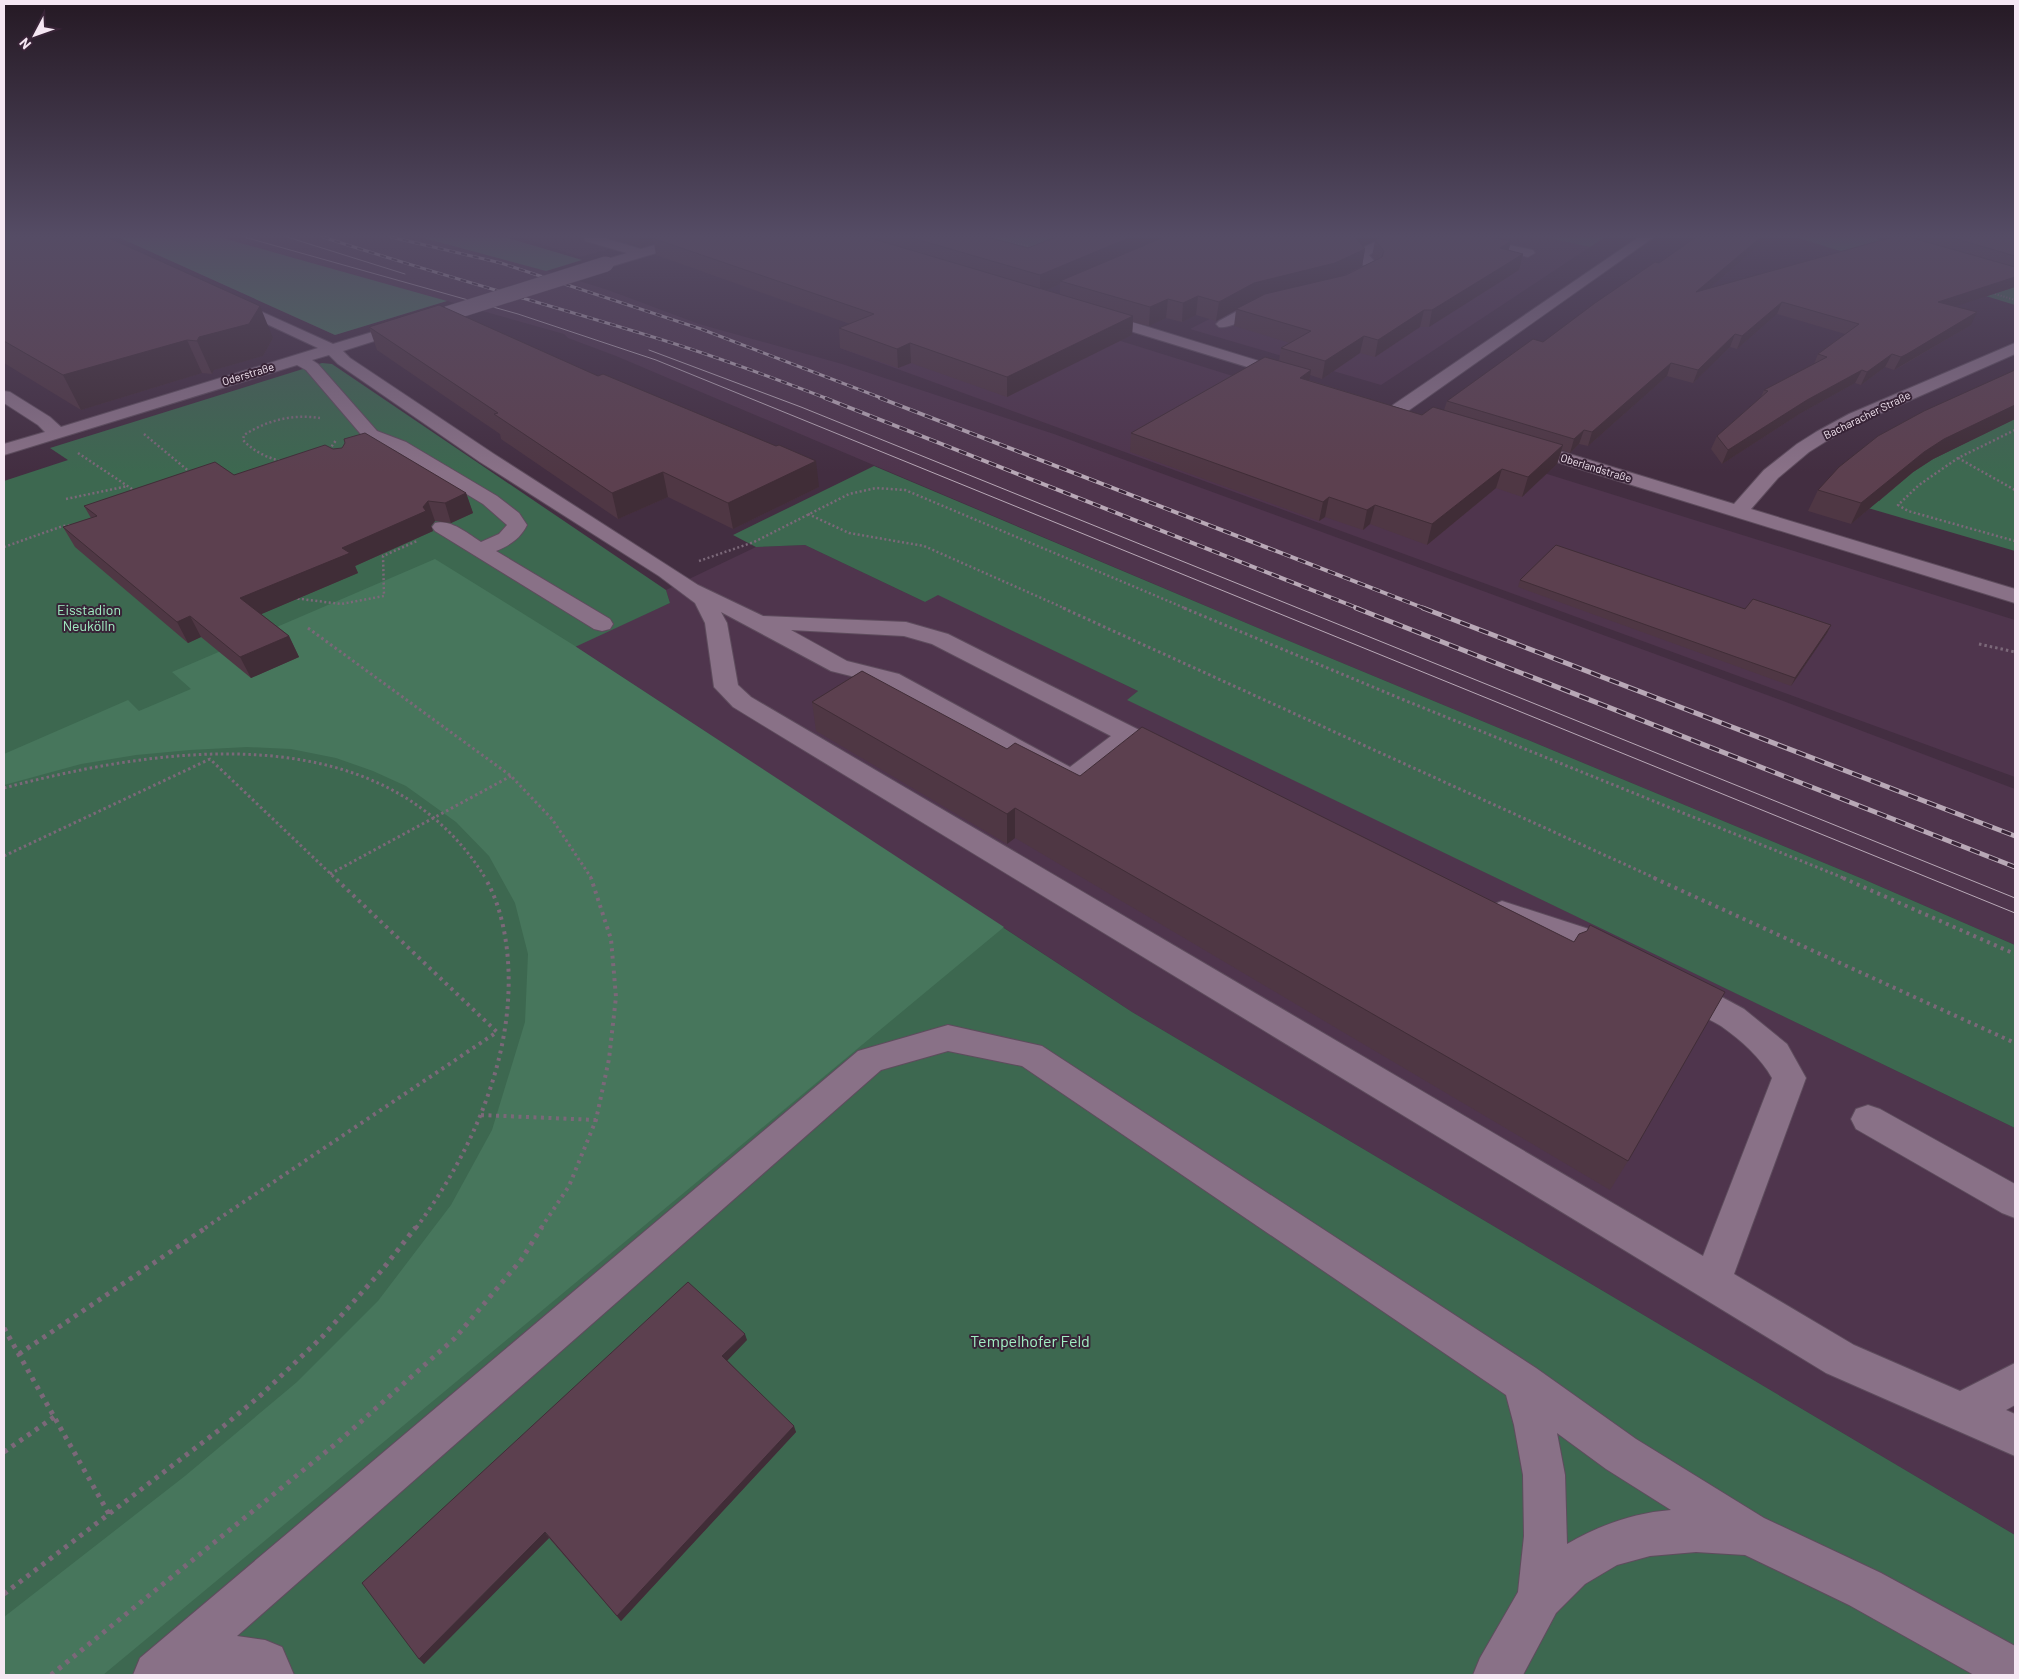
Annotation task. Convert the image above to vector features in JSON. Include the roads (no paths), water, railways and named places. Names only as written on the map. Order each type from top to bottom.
[{"type":"street","points":[[260,315],[332,349],[344,361],[487,458],[704,599],[716,623],[726,687],[742,702],[1840,1359],[2015,1436]]},
{"type":"street","name":"Oderstraße","points":[[4,450],[443,315]]},
{"type":"street","points":[[1092,315],[1305,380]]},
{"type":"street","points":[[1224,324],[1240,315]]},
{"type":"street","points":[[1418,414],[1392,406],[1529,315]]},
{"type":"street","name":"Bacharacher Straße","points":[[1738,511],[1771,474],[1803,448],[1822,436],[1855,418],[2015,348]]},
{"type":"street","points":[[299,358],[312,367],[371,435],[400,446],[490,500],[512,517],[517,525],[514,532],[508,537],[480,550]]},
{"type":"street","points":[[4,396],[44,421],[57,433]]},
{"type":"street","points":[[342,461],[339,458],[345,448],[371,435]]},
{"type":"street","name":"Oberlandstraße","points":[[1505,441],[2015,596]]},
{"type":"street","points":[[444,528],[602,624]]},
{"type":"street","points":[[673,578],[840,666],[891,679],[1072,778],[1129,735]]},
{"type":"street","points":[[759,622],[906,629],[922,632],[940,639],[1181,762]]},
{"type":"street","points":[[1560,953],[1476,908],[1584,939],[1733,1018],[1775,1053],[1789,1078],[1712,1282]]},
{"type":"street","points":[[157,1675],[870,1060],[948,1038],[1030,1055],[1522,1382],[1621,1454],[1748,1534],[1865,1589],[2015,1672]]},
{"type":"street","points":[[1868,1119],[2015,1202]]},
{"type":"street","points":[[1522,1382],[1535,1425],[1544,1475],[1546,1536],[1540,1597]]},
{"type":"street","points":[[1962,1412],[2015,1383]]},
{"type":"street","points":[[1497,1675],[1540,1597],[1569,1568],[1609,1545],[1650,1534],[1696,1530],[1748,1534]]},
{"type":"street","points":[[162,1675],[209,1655],[265,1664],[270,1675]]},
{"type":"tram line","points":[[522,315],[656,360],[2015,913]]},
{"type":"tram line","points":[[649,350],[801,407],[2015,898]]},
{"type":"railway","points":[[583,315],[741,366],[828,399]]},
{"type":"railway","points":[[660,315],[701,329],[884,399]]},
{"type":"railway","points":[[825,398],[1360,609]]},
{"type":"railway","points":[[880,398],[1426,609]]},
{"type":"railway","points":[[1356,608],[2015,867]]},
{"type":"railway","points":[[1423,608],[2015,836]]},
{"type":"park label","name":"Eisstadion Neukölln","points":[[89,618]]},
{"type":"park label","name":"Tempelhofer Feld","points":[[1030,1341]]}]
